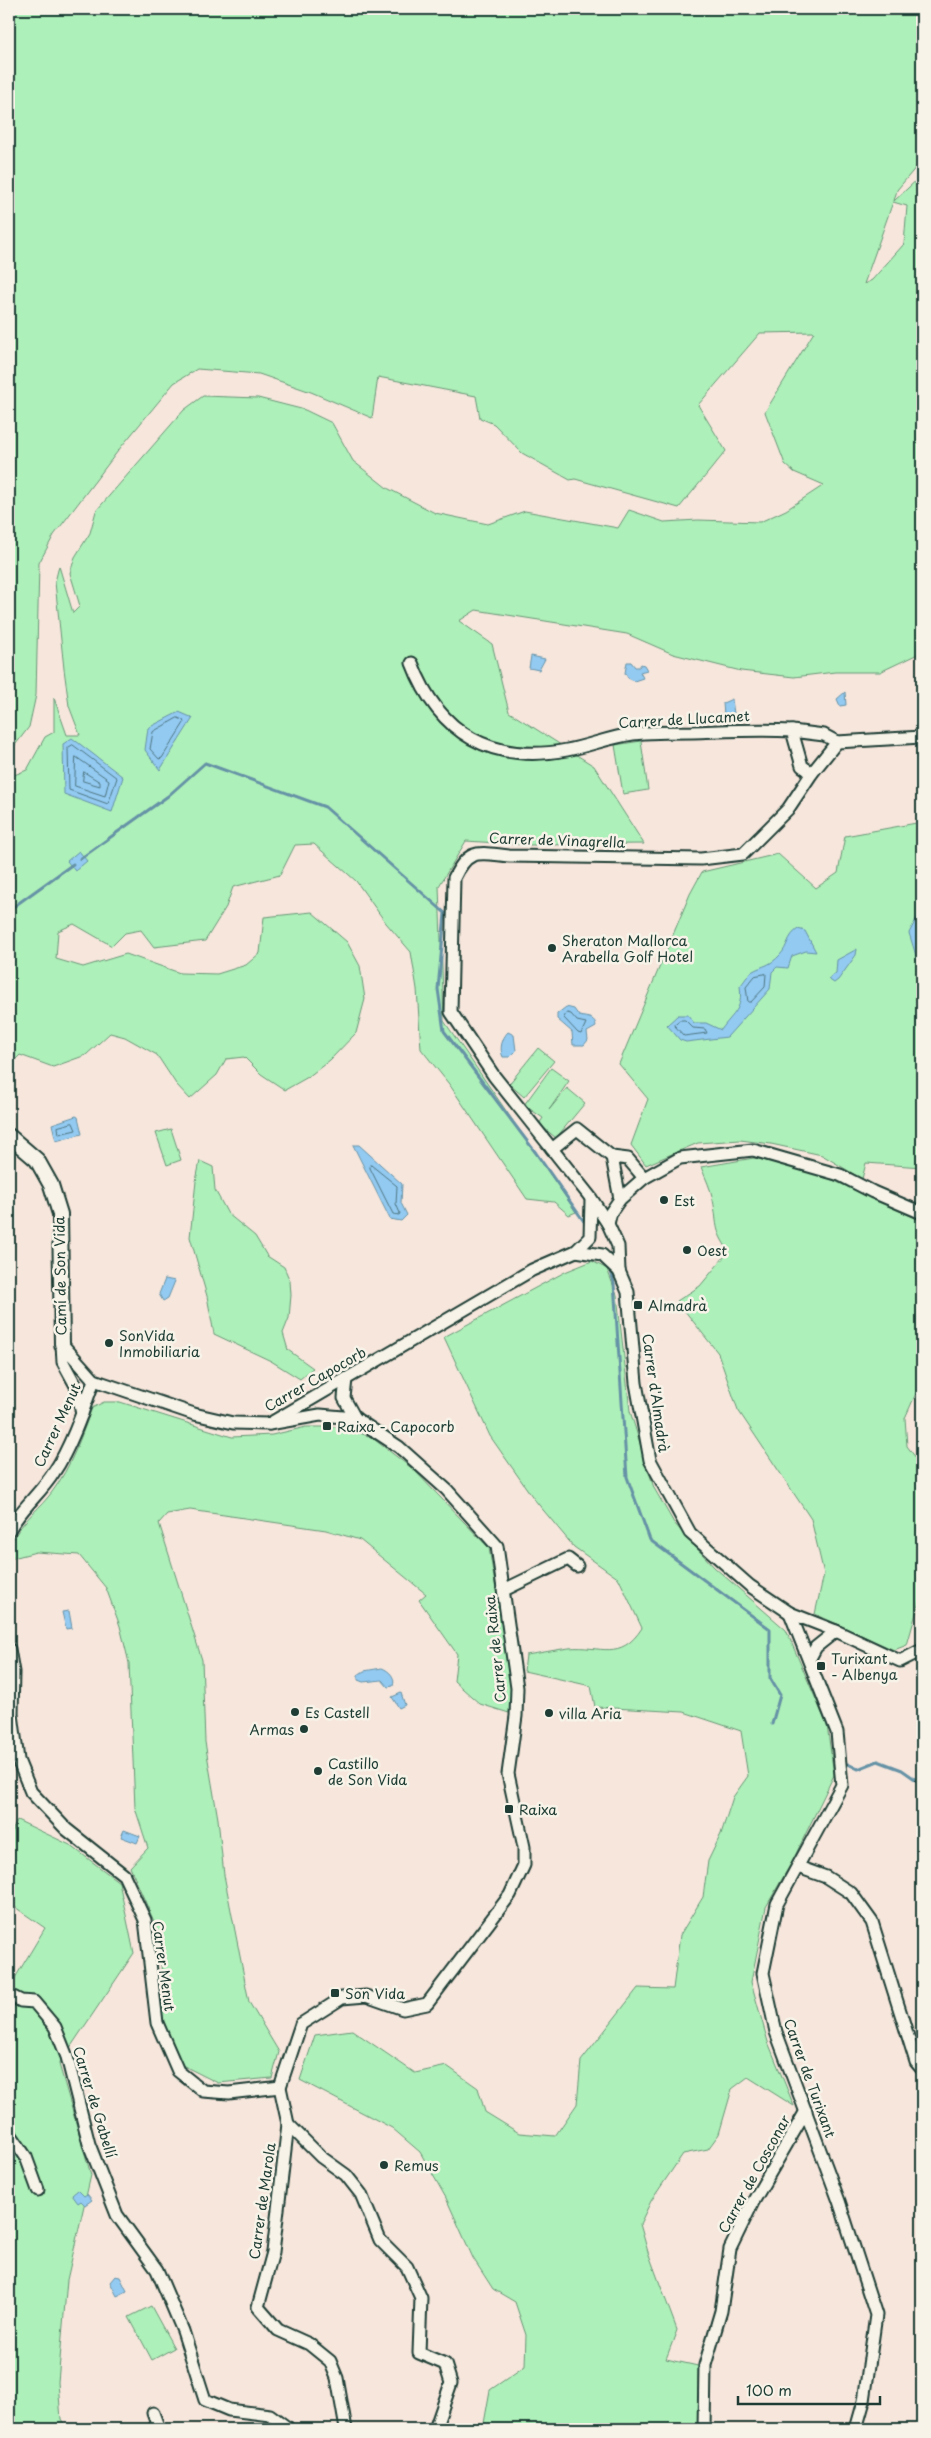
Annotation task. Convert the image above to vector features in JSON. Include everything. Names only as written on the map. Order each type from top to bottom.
[{"type":"street","name":"Carrer de Llucamet","points":[[412,663],[420,683],[442,716],[470,738],[510,753],[543,753],[568,750],[615,737],[640,734],[762,729],[824,735],[837,742]]},
{"type":"street","points":[[792,731],[802,766],[812,773]]},
{"type":"street","points":[[837,742],[922,737]]},
{"type":"street","name":"Carrer de Vinagrella","points":[[618,1271],[618,1246],[608,1224],[591,1198],[494,1076],[451,1012],[454,878],[462,860],[477,853],[509,856],[701,859],[743,854],[788,810],[812,773],[837,742]]},
{"type":"street","points":[[552,1149],[577,1129],[612,1158],[628,1159],[644,1178]]},
{"type":"street","name":"Camí de Son Vida","points":[[9,1136],[38,1160],[51,1185],[60,1214],[62,1344]]},
{"type":"street","points":[[608,1224],[610,1212],[620,1199],[644,1178],[680,1158],[753,1150],[840,1175],[873,1192],[922,1213]]},
{"type":"street","points":[[612,1158],[620,1199]]},
{"type":"street","points":[[576,1250],[590,1237],[591,1198]]},
{"type":"street","points":[[576,1250],[602,1255],[618,1271]]},
{"type":"street","name":"Carrer Capocorb","points":[[62,1344],[94,1380],[194,1414],[233,1423],[268,1424],[532,1270],[576,1250]]},
{"type":"street","name":"Carrer d'Almadrà","points":[[618,1271],[628,1292],[636,1383],[650,1460],[690,1533],[750,1586],[790,1613],[836,1631],[900,1661],[922,1650]]},
{"type":"street","points":[[62,1344],[63,1362],[76,1386],[82,1414]]},
{"type":"street","points":[[346,1379],[344,1398],[355,1418]]},
{"type":"street","name":"Carrer Menut","points":[[9,1530],[14,1520],[54,1472],[82,1414],[94,1380]]},
{"type":"street","name":"Carrer de Raixa","points":[[268,1424],[320,1414],[355,1418],[399,1447],[441,1484],[497,1546],[517,1688],[516,1716],[508,1774],[524,1847],[524,1865],[510,1895],[427,2004],[403,2009],[366,1996],[342,1998],[301,2024],[280,2087]]},
{"type":"street","points":[[504,1590],[568,1559],[577,1566]]},
{"type":"street","name":"Carrer de Turixant","points":[[790,1613],[837,1732],[842,1785],[777,1904],[763,1973],[776,2032],[840,2201],[876,2315],[864,2401],[856,2429]]},
{"type":"street","points":[[809,1660],[816,1647],[836,1631]]},
{"type":"street","name":"Carrer Menut","points":[[9,1649],[13,1672],[12,1714],[18,1760],[31,1792],[66,1829],[124,1876],[145,1920],[157,2023],[178,2071],[203,2091],[229,2093],[280,2087]]},
{"type":"street","points":[[798,1867],[826,1877],[851,1893],[872,1922],[916,2062],[922,2069]]},
{"type":"street","name":"Carrer de Gabellí","points":[[9,1995],[21,2001],[34,2002],[55,2027],[67,2057],[89,2144],[117,2215],[156,2270],[183,2330],[205,2400],[230,2410],[270,2415],[290,2429]]},
{"type":"street","name":"Carrer de Marola","points":[[280,2087],[288,2124],[273,2252],[258,2307],[278,2330],[309,2344],[330,2360],[337,2378],[346,2429]]},
{"type":"street","name":"Carrer de Cosconar","points":[[704,2429],[705,2365],[721,2311],[730,2249],[753,2202],[806,2111]]},
{"type":"street","points":[[288,2124],[321,2157],[346,2175],[361,2194],[380,2240],[407,2267],[421,2298],[419,2353],[445,2364],[451,2383],[435,2429]]},
{"type":"street","points":[[9,2132],[26,2157],[38,2190]]},
{"type":"street","points":[[154,2413],[159,2429]]},
{"type":"green space","points":[[9,9],[922,9],[922,160],[897,190],[894,201],[922,175],[922,652],[880,672],[835,672],[794,677],[741,671],[673,654],[627,634],[476,610],[459,621],[492,644],[509,712],[594,766],[644,844],[530,845],[466,841],[439,886],[444,1021],[576,1212],[569,1215],[554,1202],[527,1199],[449,1084],[421,1049],[417,989],[411,952],[386,923],[356,881],[314,844],[295,845],[280,875],[233,887],[226,907],[205,941],[154,947],[141,930],[125,933],[112,946],[74,924],[58,931],[56,959],[83,967],[126,954],[180,973],[217,974],[246,965],[260,953],[264,917],[312,912],[347,942],[360,966],[365,999],[356,1033],[330,1060],[308,1077],[285,1090],[261,1074],[244,1057],[226,1059],[217,1075],[190,1099],[176,1084],[157,1055],[125,1037],[110,1033],[86,1055],[53,1067],[20,1055],[9,1066],[9,777],[27,770],[45,737],[54,732],[54,698],[67,735],[80,735],[69,706],[64,669],[55,582],[59,566],[73,613],[80,606],[70,573],[75,557],[90,533],[96,511],[184,410],[203,396],[258,398],[305,410],[332,423],[353,461],[387,488],[435,513],[488,524],[525,511],[618,528],[629,510],[664,522],[698,520],[760,522],[786,510],[824,485],[794,472],[785,464],[765,412],[814,332],[760,333],[698,405],[726,451],[679,508],[575,479],[570,480],[522,453],[494,424],[480,418],[476,396],[378,377],[372,418],[311,392],[259,374],[197,369],[174,383],[121,447],[54,535],[39,563],[36,695],[29,727],[9,753]],"holes":[[[893,202],[907,206],[904,244],[872,280],[864,284]]]},
{"type":"green space","points":[[641,741],[648,790],[623,794],[615,745]]},
{"type":"green space","points":[[922,822],[922,1167],[866,1163],[862,1179],[822,1155],[771,1144],[740,1140],[698,1143],[646,1165],[631,1145],[648,1099],[619,1064],[690,894],[702,872],[778,854],[816,888],[838,873],[845,836]]},
{"type":"green space","points":[[538,1048],[554,1061],[524,1097],[509,1084]]},
{"type":"green space","points":[[551,1068],[569,1081],[549,1110],[567,1088],[585,1103],[556,1138],[539,1124],[543,1118],[524,1105]]},
{"type":"green space","points":[[171,1129],[181,1160],[167,1165],[156,1133]]},
{"type":"green space","points":[[754,1158],[815,1172],[922,1221],[922,1380],[905,1418],[907,1446],[922,1466],[922,1592],[907,1645],[894,1650],[815,1614],[824,1574],[811,1519],[738,1410],[718,1353],[677,1301],[700,1286],[729,1251],[718,1232],[712,1196],[701,1167]]},
{"type":"green space","points":[[200,1161],[213,1167],[215,1190],[228,1214],[255,1236],[267,1256],[284,1267],[290,1281],[291,1295],[289,1318],[283,1333],[288,1350],[313,1368],[300,1379],[271,1361],[214,1334],[207,1296],[190,1237]]},
{"type":"green space","points":[[592,1261],[607,1269],[617,1295],[630,1411],[654,1488],[674,1523],[714,1567],[786,1630],[827,1725],[834,1775],[793,1860],[766,1907],[751,1982],[768,2042],[794,2106],[748,2077],[732,2089],[719,2134],[708,2149],[683,2154],[651,2201],[640,2224],[648,2252],[677,2330],[666,2359],[698,2366],[698,2429],[483,2429],[490,2390],[525,2366],[526,2335],[515,2302],[493,2289],[473,2258],[446,2198],[420,2152],[392,2128],[300,2080],[315,2035],[352,2030],[415,2073],[447,2066],[478,2088],[485,2112],[519,2133],[555,2136],[577,2104],[581,2061],[638,1988],[673,1989],[680,1935],[703,1897],[708,1861],[721,1834],[733,1797],[748,1776],[741,1731],[684,1712],[595,1707],[591,1686],[524,1671],[526,1655],[569,1648],[609,1650],[618,1648],[626,1645],[642,1628],[619,1579],[574,1547],[534,1499],[490,1436],[444,1337],[565,1272]]},
{"type":"green space","points":[[104,1402],[120,1402],[232,1437],[272,1435],[306,1427],[343,1427],[371,1437],[414,1470],[489,1548],[512,1686],[509,1713],[480,1704],[454,1681],[457,1654],[419,1600],[426,1594],[360,1540],[326,1530],[190,1510],[167,1514],[159,1523],[202,1660],[205,1742],[218,1819],[224,1875],[249,2002],[279,2052],[272,2078],[218,2083],[182,2065],[163,2020],[161,1960],[156,1926],[130,1867],[148,1848],[135,1808],[129,1663],[120,1626],[106,1588],[79,1555],[36,1552],[9,1559],[10,1548],[18,1530],[46,1500],[59,1482],[75,1451],[92,1408]]},
{"type":"green space","points":[[17,1820],[70,1845],[119,1882],[134,1953],[59,2064],[91,2175],[67,2280],[58,2382],[61,2420],[66,2429],[9,2429],[9,1988],[45,1928],[9,1903],[9,1839]]},
{"type":"green space","points":[[151,2306],[174,2348],[152,2360],[129,2317]]},
{"type":"water","points":[[531,656],[545,659],[539,670],[529,668]]},
{"type":"water","points":[[627,662],[631,662],[635,667],[639,667],[641,664],[644,665],[647,670],[640,672],[643,678],[634,681],[628,678],[625,673]]},
{"type":"water","points":[[845,692],[846,705],[840,706],[837,699]]},
{"type":"water","points":[[732,699],[734,714],[724,716],[723,703]]},
{"type":"water","points":[[179,712],[193,718],[160,770],[145,750],[148,728]]},
{"type":"water","points":[[72,738],[123,777],[112,812],[64,794],[63,744]]},
{"type":"water","points":[[79,851],[87,861],[75,871],[67,861]]},
{"type":"water","points":[[922,914],[922,963],[918,962],[909,933],[918,916]]},
{"type":"water","points":[[798,929],[805,931],[816,952],[806,951],[792,956],[788,968],[777,967],[772,972],[770,989],[727,1037],[686,1042],[680,1040],[667,1025],[678,1015],[688,1015],[694,1023],[706,1023],[721,1030],[739,1006],[740,986],[751,972],[776,959],[783,952],[792,935]]},
{"type":"water","points":[[857,949],[856,955],[838,980],[834,983],[828,979],[836,973],[837,960]]},
{"type":"water","points":[[566,1007],[574,1009],[579,1016],[595,1021],[596,1027],[587,1032],[588,1040],[584,1045],[573,1045],[572,1032],[557,1019],[557,1014]]},
{"type":"water","points":[[508,1032],[514,1035],[516,1051],[510,1057],[503,1057],[501,1051],[502,1044]]},
{"type":"water","points":[[78,1117],[82,1134],[56,1141],[52,1124]]},
{"type":"water","points":[[353,1145],[359,1145],[402,1184],[401,1203],[407,1215],[401,1221],[390,1219]]},
{"type":"water","points":[[165,1279],[175,1281],[168,1298],[163,1301],[159,1294]]},
{"type":"water","points":[[69,1611],[72,1628],[66,1629],[62,1612]]},
{"type":"water","points":[[382,1668],[392,1675],[394,1680],[393,1686],[388,1687],[382,1680],[363,1682],[358,1680],[358,1675],[364,1671]]},
{"type":"water","points":[[401,1693],[405,1705],[399,1708],[392,1697]]},
{"type":"water","points":[[124,1830],[140,1836],[137,1843],[121,1837]]},
{"type":"water","points":[[78,2190],[84,2196],[87,2194],[92,2200],[85,2205],[81,2201],[78,2203],[72,2195]]},
{"type":"water","points":[[115,2276],[120,2277],[127,2291],[117,2296],[110,2282]]},
{"type":"waterway","points":[[80,859],[168,796],[205,763],[325,807],[445,913],[438,989],[444,1031],[536,1153],[585,1223]]},
{"type":"waterway","points":[[9,910],[73,864]]},
{"type":"waterway","points":[[611,1271],[614,1283],[627,1477],[650,1540],[770,1629],[770,1678],[780,1695],[772,1724]]},
{"type":"waterway","points":[[848,1764],[858,1769],[878,1761],[902,1770],[922,1784]]},
{"type":"place","name":"Sheraton Mallorca Arabella Golf Hotel","points":[[552,948]]},
{"type":"place","name":"Est","points":[[664,1200]]},
{"type":"place","name":"Oest","points":[[687,1250]]},
{"type":"place","name":"Almadrà","points":[[638,1305]]},
{"type":"place","name":"SonVida Inmobiliaria","points":[[109,1343]]},
{"type":"place","name":"Raixa - Capocorb","points":[[327,1426]]},
{"type":"place","name":"Turixant - Albenya","points":[[821,1666]]},
{"type":"place","name":"Es Castell","points":[[295,1712]]},
{"type":"place","name":"villa Aria","points":[[549,1713]]},
{"type":"place","name":"Armas","points":[[304,1729]]},
{"type":"place","name":"Castillo de Son Vida","points":[[318,1771]]},
{"type":"place","name":"Raixa","points":[[509,1809]]},
{"type":"place","name":"Son Vida","points":[[335,1993]]},
{"type":"place","name":"Remus","points":[[384,2165]]}]
